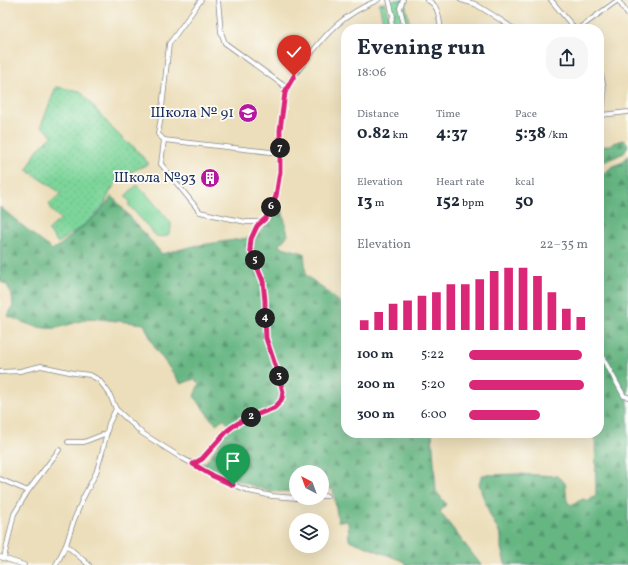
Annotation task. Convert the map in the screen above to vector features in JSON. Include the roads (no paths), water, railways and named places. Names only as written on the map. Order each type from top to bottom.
[{"type":"street","points":[[201,0],[169,44],[158,134],[164,140],[280,153]]},
{"type":"street","points":[[218,0],[220,32],[225,43],[287,88]]},
{"type":"street","points":[[193,464],[202,459],[232,427],[243,420],[274,408],[282,398],[283,392],[280,380],[266,338],[263,281],[250,249],[251,239],[257,226],[266,218],[276,196],[280,172],[280,130],[285,93],[294,76],[312,51],[330,30],[349,14],[378,0]]},
{"type":"street","points":[[389,0],[393,16],[391,21],[392,24]]},
{"type":"street","points":[[403,0],[400,8],[404,24]]},
{"type":"street","points":[[428,0],[435,5],[438,11],[440,24]]},
{"type":"street","points":[[435,5],[438,0]]},
{"type":"street","points":[[461,0],[475,4],[506,24]]},
{"type":"street","points":[[551,0],[573,24]]},
{"type":"street","points":[[584,24],[618,0],[628,15]]},
{"type":"street","points":[[604,115],[628,112]]},
{"type":"street","points":[[164,140],[161,164],[200,212],[246,222],[262,222]]},
{"type":"street","points":[[604,360],[624,396],[628,397]]},
{"type":"street","points":[[0,372],[20,371],[41,366],[90,375],[99,380],[109,393],[116,409],[142,433],[180,457],[221,480],[249,491],[272,496],[289,497]]},
{"type":"street","points":[[56,565],[66,545],[83,498],[96,473],[109,423],[116,409]]},
{"type":"street","points":[[68,442],[84,442],[107,433]]},
{"type":"street","points":[[24,565],[2,557],[14,514],[28,491],[59,450]]},
{"type":"street","points":[[0,479],[28,491]]},
{"type":"street","points":[[66,545],[89,565]]},
{"type":"place","name":"Школа № 91","points":[[248,113]]},
{"type":"place","name":"Школа №93","points":[[210,178]]}]
